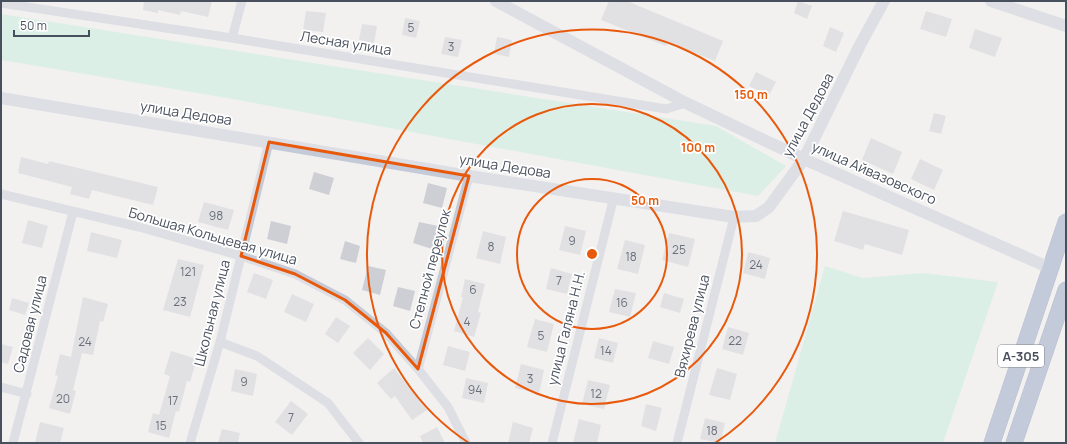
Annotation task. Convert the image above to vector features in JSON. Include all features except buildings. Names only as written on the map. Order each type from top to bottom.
[{"type":"highway","name":"А-305","points":[[992,443],[1066,222]]},
{"type":"highway","name":"А-305","points":[[1014,443],[1066,290]]},
{"type":"street","points":[[232,38],[242,1]]},
{"type":"street","name":"улица Айвазовского","points":[[496,1],[686,103],[804,159],[1050,268]]},
{"type":"street","name":"улица Дедова","points":[[1,98],[469,176],[614,197],[734,217],[756,216],[769,207],[804,159],[860,45],[884,1]]},
{"type":"street","points":[[991,1],[1066,26]]},
{"type":"street","name":"Лесная улица","points":[[1,2],[666,109],[686,103]]},
{"type":"street","name":"Школьная улица","points":[[190,443],[220,342],[269,142]]},
{"type":"street","name":"Степной переулок","points":[[418,369],[469,176]]},
{"type":"street","name":"Большая Кольцевая улица","points":[[1,194],[139,227],[241,256],[295,274],[345,300],[386,333],[418,369],[448,407],[466,443]]},
{"type":"street","name":"улица Галяна Н.Н.","points":[[552,443],[614,197]]},
{"type":"street","name":"Садовая улица","points":[[14,443],[73,212]]},
{"type":"street","name":"Вяхирева улица","points":[[677,443],[734,217]]},
{"type":"street","points":[[220,342],[257,356],[328,403],[359,443]]},
{"type":"street","points":[[1,387],[27,394]]},
{"type":"highlighted area","points":[[269,142],[469,176],[418,369],[386,333],[345,300],[295,274],[241,256]]},
{"type":"green space","points":[[1,14],[716,126],[786,166],[758,196],[227,98],[1,60]]},
{"type":"green space","points":[[825,266],[863,278],[924,273],[998,282],[943,443],[775,443]]}]
